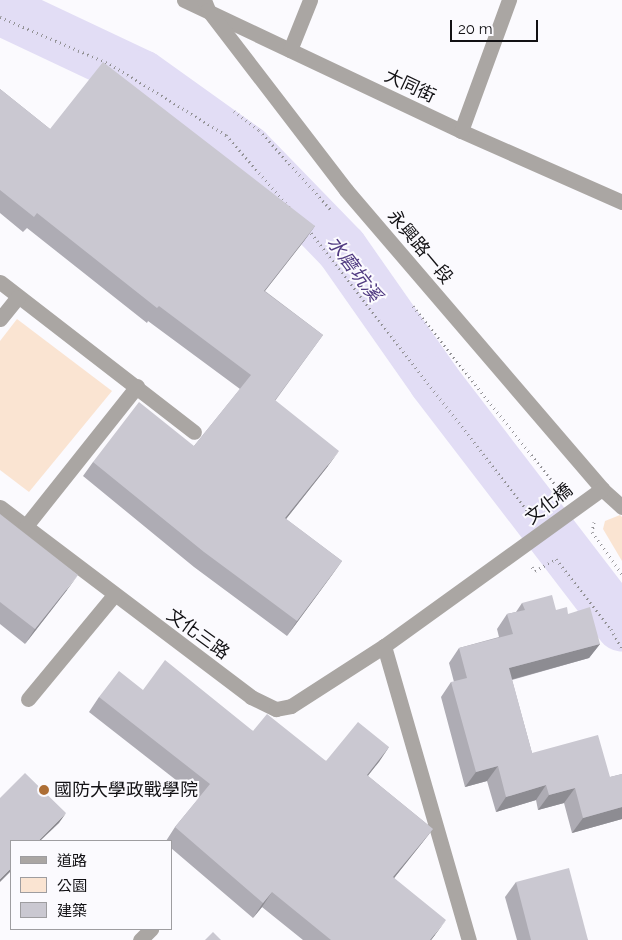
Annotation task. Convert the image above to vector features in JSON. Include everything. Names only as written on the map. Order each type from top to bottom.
[{"type":"street","name":"大同街","points":[[184,0],[206,5],[290,50],[461,131],[622,202]]},
{"type":"street","points":[[290,50],[310,0]]},
{"type":"street","points":[[461,131],[509,0]]},
{"type":"street","name":"永興路一段","points":[[206,5],[346,190],[602,489],[622,507]]},
{"type":"street","points":[[0,282],[137,386],[194,432]]},
{"type":"street","points":[[0,320],[18,297]]},
{"type":"street","points":[[25,527],[137,386]]},
{"type":"street","name":"文化橋","points":[[519,550],[602,489]]},
{"type":"street","name":"文化三路","points":[[0,507],[114,596],[251,697],[276,709],[291,706],[384,646],[519,550]]},
{"type":"street","points":[[28,699],[114,596]]},
{"type":"street","points":[[384,646],[468,940]]},
{"type":"street","points":[[140,940],[150,930]]},
{"type":"path","points":[[0,17],[110,64],[226,135],[295,214]]},
{"type":"path","points":[[234,111],[259,130],[334,214]]},
{"type":"path","points":[[301,222],[528,510]]},
{"type":"path","points":[[409,301],[556,486],[571,490],[602,489]]},
{"type":"path","points":[[592,532],[622,574]]},
{"type":"path","points":[[519,550],[535,571],[556,560],[611,629],[622,649]]},
{"type":"green space","points":[[17,319],[112,391],[29,492],[0,470],[0,341]]},
{"type":"green space","points":[[620,515],[622,517],[622,561],[603,529],[605,521]]},
{"type":"building","points":[[103,62],[315,226],[264,291],[323,335],[275,400],[339,451],[285,518],[342,561],[297,621],[204,552],[93,462],[139,402],[194,446],[251,375],[159,306],[157,308],[37,213],[34,217],[0,190],[0,89],[50,129]]},
{"type":"building","points":[[0,514],[78,575],[35,629],[0,602]]},
{"type":"building","points":[[552,595],[556,610],[567,607],[568,614],[590,607],[600,644],[509,668],[532,753],[598,735],[610,777],[622,774],[622,807],[583,818],[575,788],[549,795],[546,785],[506,797],[498,766],[476,772],[451,682],[467,678],[459,648],[513,634],[507,614],[525,610],[522,603]]},
{"type":"building","points":[[165,660],[253,731],[267,714],[326,761],[358,722],[389,747],[367,775],[433,829],[393,877],[446,920],[430,940],[331,940],[272,892],[263,903],[175,827],[210,784],[99,697],[119,671],[143,690]]},
{"type":"building","points":[[25,773],[66,813],[39,840],[10,840],[10,869],[0,879],[0,798]]},
{"type":"building","points":[[569,868],[588,940],[531,940],[516,882]]},
{"type":"building","points":[[213,932],[221,940],[205,940]]},
{"type":"waterway","name":"水磨坑溪","points":[[0,9],[142,76],[247,151],[342,249],[435,382],[622,626]]},
{"type":"place","name":"國防大學政戰學院","points":[[44,790]]}]
